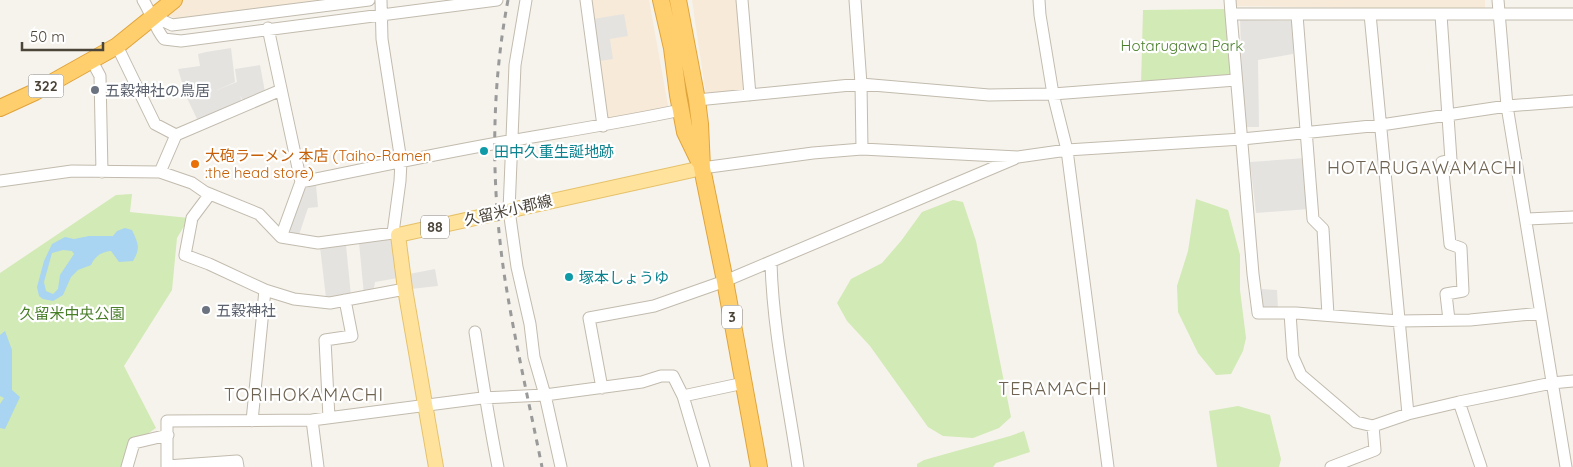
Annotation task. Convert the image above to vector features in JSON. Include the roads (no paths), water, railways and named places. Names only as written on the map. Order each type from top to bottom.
[{"type":"highway","name":"322","points":[[0,108],[35,92],[117,46],[174,0]]},
{"type":"highway","name":"3","points":[[662,0],[672,48],[685,132],[702,168]]},
{"type":"highway","name":"3","points":[[678,0],[697,100],[702,168],[759,467]]},
{"type":"main road","name":"久留米小郡線","points":[[396,234],[702,168]]},
{"type":"main road","name":"88","points":[[396,234],[436,467]]},
{"type":"street","points":[[143,0],[153,16],[156,29],[164,40],[181,41],[268,28],[381,16],[497,0]]},
{"type":"street","points":[[153,16],[172,24],[369,0]]},
{"type":"street","points":[[0,181],[72,171],[160,172],[259,214],[281,237],[318,243],[396,234],[401,161],[387,80],[382,39],[381,0]]},
{"type":"street","points":[[526,0],[515,65],[509,210],[517,266],[530,324],[534,357],[545,395],[561,467]]},
{"type":"street","points":[[586,0],[603,126]]},
{"type":"street","points":[[742,0],[750,95]]},
{"type":"street","points":[[855,0],[861,84],[862,149]]},
{"type":"street","points":[[1039,0],[1053,94],[1067,150],[1108,467]]},
{"type":"street","points":[[1230,0],[1253,274],[1258,313],[1328,315],[1399,321],[1449,320],[1542,313]]},
{"type":"street","points":[[1498,0],[1508,106],[1566,467]]},
{"type":"street","points":[[1231,14],[1573,14]]},
{"type":"street","points":[[1370,14],[1408,414]]},
{"type":"street","points":[[1297,15],[1313,219],[1323,229],[1328,315]]},
{"type":"street","points":[[1441,15],[1451,160],[1442,162],[1450,244],[1461,248],[1463,292],[1446,294],[1449,320]]},
{"type":"street","points":[[268,28],[301,182],[281,237]]},
{"type":"street","points":[[117,46],[155,124],[176,135]]},
{"type":"street","points":[[92,61],[100,76],[102,172]]},
{"type":"street","points":[[697,100],[861,84],[989,95],[1053,94],[1236,80]]},
{"type":"street","points":[[160,172],[176,135],[281,90]]},
{"type":"street","points":[[702,168],[862,149],[1018,157],[1067,150],[1307,133],[1381,125],[1508,106],[1573,102]]},
{"type":"street","points":[[301,182],[511,140],[603,126],[681,110]]},
{"type":"street","points":[[602,388],[589,318],[654,306],[725,281],[1018,157]]},
{"type":"street","points":[[210,194],[192,218],[185,255],[265,290],[294,299],[330,303],[405,289]]},
{"type":"street","points":[[1526,219],[1573,217]]},
{"type":"street","points":[[771,263],[772,299],[778,347],[798,467]]},
{"type":"street","points":[[252,422],[265,290]]},
{"type":"street","points":[[329,418],[325,340],[352,336],[345,300]]},
{"type":"street","points":[[1290,313],[1293,357],[1301,375],[1356,422],[1373,426],[1408,414],[1459,402],[1573,380]]},
{"type":"street","points":[[475,332],[498,467]]},
{"type":"street","points":[[238,467],[237,461],[167,467],[167,421],[252,422],[312,420],[487,398],[545,395],[642,382],[661,376],[673,376],[683,396],[704,467]]},
{"type":"street","points":[[683,396],[744,383]]},
{"type":"street","points":[[1459,402],[1481,467]]},
{"type":"street","points":[[312,420],[318,467]]},
{"type":"street","points":[[1331,467],[1375,450],[1373,426]]},
{"type":"street","points":[[127,467],[134,443],[168,435]]},
{"type":"water","points":[[125,228],[132,230],[138,246],[133,261],[119,262],[111,251],[104,252],[94,259],[91,265],[78,270],[71,277],[63,295],[53,301],[39,296],[37,287],[44,261],[52,244],[65,237],[74,239],[89,236],[113,236],[117,231]],"holes":[[[63,250],[72,251],[74,254],[60,275],[58,289],[53,294],[46,291],[44,282],[52,253]]]},
{"type":"water","points":[[5,331],[12,350],[12,390],[20,397],[5,429],[0,428],[0,404],[4,398],[0,396],[0,335]]},
{"type":"railway","points":[[508,0],[502,34],[496,102],[495,171],[497,205],[508,297],[542,467]]},
{"type":"place","name":"五穀神社の鳥居","points":[[95,90]]},
{"type":"place","name":"田中久重生誕地跡","points":[[484,151]]},
{"type":"place","name":"大砲ラーメン 本店 (Taiho-Ramen :the head store)","points":[[195,164]]},
{"type":"place","name":"塚本しょうゆ","points":[[569,277]]},
{"type":"place","name":"五穀神社","points":[[206,310]]},
{"type":"district","name":"HOTARUGAWAMACHI","points":[[1425,167]]},
{"type":"district","name":"TERAMACHI","points":[[1053,388]]},
{"type":"district","name":"TORIHOKAMACHI","points":[[304,394]]},
{"type":"park label","name":"Hotarugawa Park","points":[[1182,45]]},
{"type":"park label","name":"久留米中央公園","points":[[72,313]]}]
